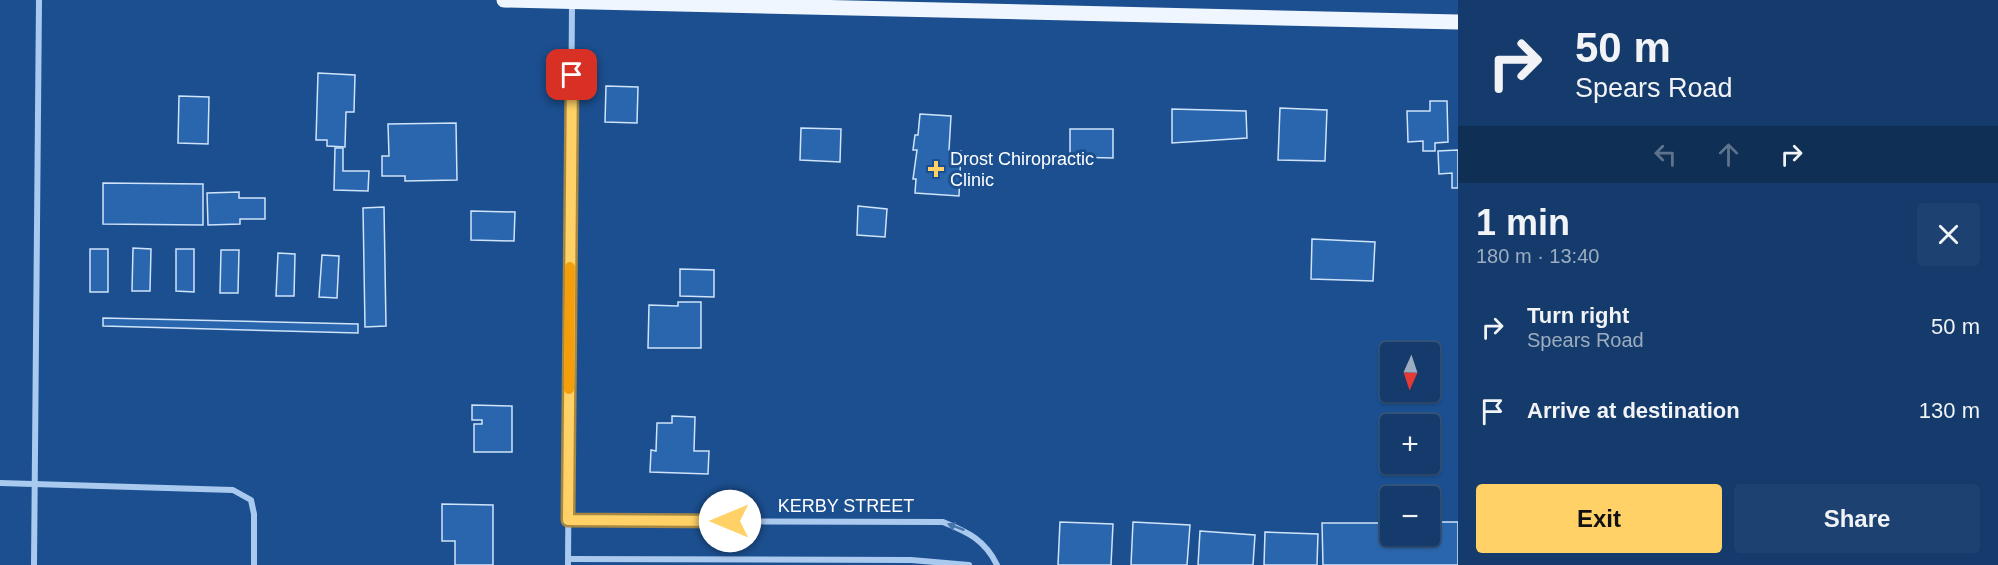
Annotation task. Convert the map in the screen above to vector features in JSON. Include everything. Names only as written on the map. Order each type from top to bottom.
[{"type":"main road","points":[[504,0],[1458,22]]},
{"type":"street","points":[[34,565],[39,0]]},
{"type":"street","points":[[572,2],[568,562],[911,560],[969,565]]},
{"type":"street","points":[[0,483],[233,490],[251,500],[254,514],[254,565]]},
{"type":"street","name":"KERBY STREET","points":[[568,520],[943,522],[971,533],[991,551],[997,565]]},
{"type":"building","points":[[318,73],[355,75],[354,112],[346,112],[345,147],[327,146],[327,140],[316,140]]},
{"type":"building","points":[[606,86],[638,87],[637,123],[605,122]]},
{"type":"building","points":[[179,96],[209,97],[208,144],[178,143]]},
{"type":"building","points":[[1430,101],[1447,101],[1448,142],[1435,143],[1435,151],[1423,151],[1423,141],[1408,142],[1407,111],[1430,111]]},
{"type":"building","points":[[1280,108],[1327,110],[1325,161],[1278,160]]},
{"type":"building","points":[[1172,109],[1246,111],[1247,138],[1172,143]]},
{"type":"building","points":[[920,114],[951,116],[949,150],[961,151],[959,196],[915,193],[916,179],[913,179],[917,150],[913,150],[915,135],[918,135]]},
{"type":"building","points":[[456,123],[457,180],[405,181],[405,176],[382,176],[382,156],[389,156],[388,124]]},
{"type":"building","points":[[801,128],[841,129],[840,162],[800,160]]},
{"type":"building","points":[[1070,129],[1113,129],[1113,158],[1070,157]]},
{"type":"building","points":[[335,148],[343,148],[343,171],[369,171],[368,191],[334,190]]},
{"type":"building","points":[[1458,150],[1458,188],[1452,188],[1452,173],[1439,174],[1438,151]]},
{"type":"building","points":[[103,183],[203,184],[203,225],[103,224]]},
{"type":"building","points":[[239,192],[239,198],[265,198],[265,219],[240,219],[240,224],[208,225],[207,193]]},
{"type":"building","points":[[858,206],[887,209],[885,237],[857,235]]},
{"type":"building","points":[[384,207],[386,326],[365,327],[363,208]]},
{"type":"building","points":[[471,211],[515,212],[514,241],[471,240]]},
{"type":"building","points":[[1312,239],[1375,242],[1373,281],[1311,279]]},
{"type":"building","points":[[133,248],[151,249],[150,291],[132,291]]},
{"type":"building","points":[[90,249],[108,249],[108,292],[90,292]]},
{"type":"building","points":[[176,249],[194,249],[194,292],[176,291]]},
{"type":"building","points":[[221,250],[239,250],[238,293],[220,293]]},
{"type":"building","points":[[278,253],[295,254],[294,296],[276,296]]},
{"type":"building","points":[[322,255],[339,256],[337,298],[319,297]]},
{"type":"building","points":[[680,269],[714,270],[714,297],[680,296]]},
{"type":"building","points":[[678,302],[701,302],[701,348],[648,348],[649,305],[678,306]]},
{"type":"building","points":[[103,318],[358,324],[358,333],[103,326]]},
{"type":"building","points":[[472,405],[512,406],[512,452],[474,452],[474,424],[482,424],[482,420],[472,420]]},
{"type":"building","points":[[672,416],[695,417],[694,451],[709,451],[708,474],[650,472],[651,450],[656,451],[657,423],[672,423]]},
{"type":"building","points":[[442,504],[493,505],[493,565],[455,565],[455,541],[442,541]]},
{"type":"building","points":[[1060,522],[1113,524],[1111,565],[1058,565]]},
{"type":"building","points":[[1133,522],[1190,525],[1187,565],[1131,565]]},
{"type":"building","points":[[1440,522],[1458,522],[1458,565],[1323,565],[1322,523],[1380,523],[1380,546],[1440,546]]},
{"type":"building","points":[[1200,531],[1255,535],[1253,565],[1198,565]]},
{"type":"building","points":[[1265,532],[1318,534],[1317,565],[1264,565]]},
{"type":"slow traffic","points":[[569,389],[570,267]]},
{"type":"place","name":"Drost Chiropractic Clinic","points":[[936,169]]},
{"type":"route","points":[[572,75],[568,520],[730,521]]}]
